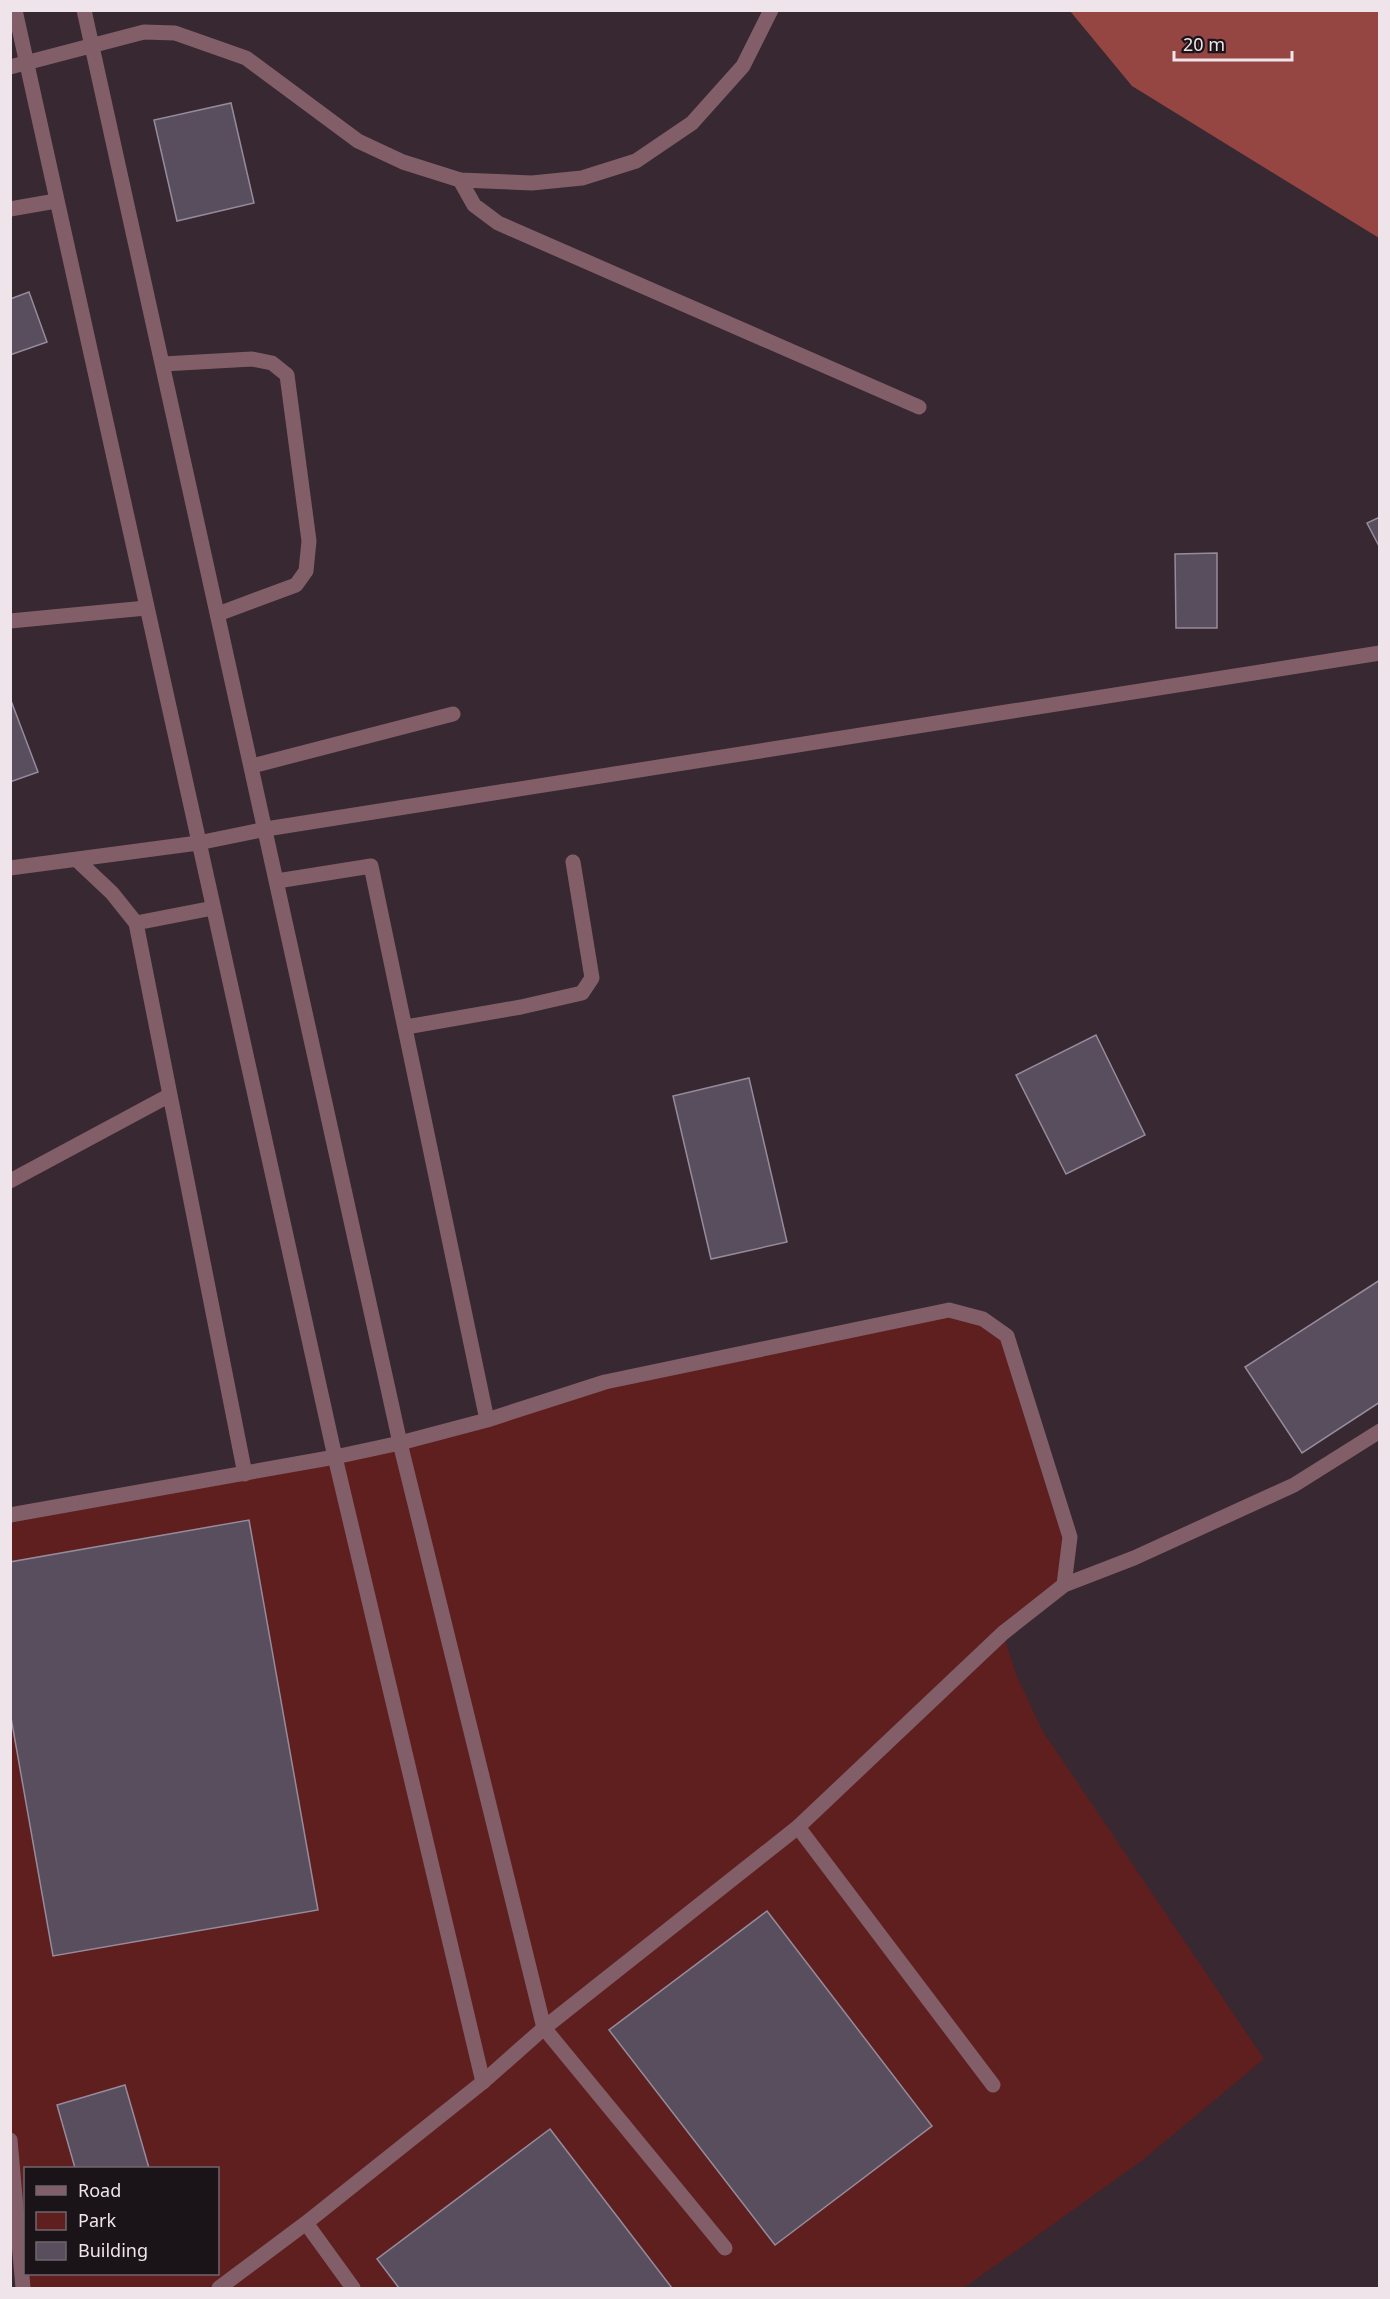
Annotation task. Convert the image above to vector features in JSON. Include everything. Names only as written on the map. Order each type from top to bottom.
[{"type":"street","points":[[15,10],[335,1457],[483,2082]]},
{"type":"street","points":[[84,10],[400,1443],[544,2028],[724,2248]]},
{"type":"street","points":[[10,67],[144,32],[175,33],[246,58],[358,141],[403,162],[460,180],[532,183],[582,178],[636,160],[692,123],[742,66],[771,10]]},
{"type":"street","points":[[460,180],[474,205],[498,224],[919,407]]},
{"type":"street","points":[[10,209],[56,201]]},
{"type":"street","points":[[163,364],[252,358],[272,363],[287,375],[309,541],[306,571],[296,585],[218,614]]},
{"type":"street","points":[[10,621],[146,608]]},
{"type":"street","points":[[10,868],[198,843],[266,829],[1380,653]]},
{"type":"street","points":[[252,766],[453,714]]},
{"type":"street","points":[[77,860],[112,893],[136,923],[245,1474]]},
{"type":"street","points":[[406,1027],[521,1007],[582,993],[592,978],[573,862]]},
{"type":"street","points":[[277,881],[371,866],[487,1420]]},
{"type":"street","points":[[136,923],[213,908]]},
{"type":"street","points":[[10,1181],[171,1095]]},
{"type":"street","points":[[10,1515],[245,1474],[400,1443],[487,1420],[605,1382],[949,1310],[983,1319],[1008,1336],[1070,1537],[1064,1585]]},
{"type":"street","points":[[219,2289],[483,2082],[544,2028],[798,1827],[1002,1633],[1064,1585],[1134,1558],[1293,1485],[1380,1431]]},
{"type":"street","points":[[798,1827],[993,2085]]},
{"type":"street","points":[[10,2140],[23,2289]]},
{"type":"street","points":[[306,2223],[353,2289]]},
{"type":"green space","points":[[949,1310],[1007,1336],[1070,1537],[1064,1585],[1003,1633],[1016,1674],[1042,1730],[1264,2059],[1144,2159],[964,2288],[23,2288],[10,2140],[10,1515],[335,1457],[605,1382]]},
{"type":"shaded area","points":[[1070,11],[1379,11],[1379,238],[1132,86]]},
{"type":"building","points":[[231,103],[254,203],[177,221],[154,120]]},
{"type":"building","points":[[29,292],[47,342],[10,355],[10,299]]},
{"type":"building","points":[[1380,517],[1380,548],[1367,523]]},
{"type":"building","points":[[1217,553],[1217,628],[1176,628],[1175,554]]},
{"type":"building","points":[[10,698],[38,772],[10,782]]},
{"type":"building","points":[[1096,1035],[1145,1135],[1066,1174],[1016,1075]]},
{"type":"building","points":[[749,1078],[787,1242],[711,1259],[673,1096]]},
{"type":"building","points":[[1380,1280],[1380,1402],[1302,1453],[1245,1367]]},
{"type":"building","points":[[249,1520],[318,1910],[53,1956],[10,1712],[10,1562]]},
{"type":"building","points":[[767,1911],[932,2126],[775,2245],[609,2030]]},
{"type":"building","points":[[125,2085],[149,2167],[75,2167],[57,2105]]},
{"type":"building","points":[[550,2129],[672,2288],[399,2288],[377,2259]]}]
